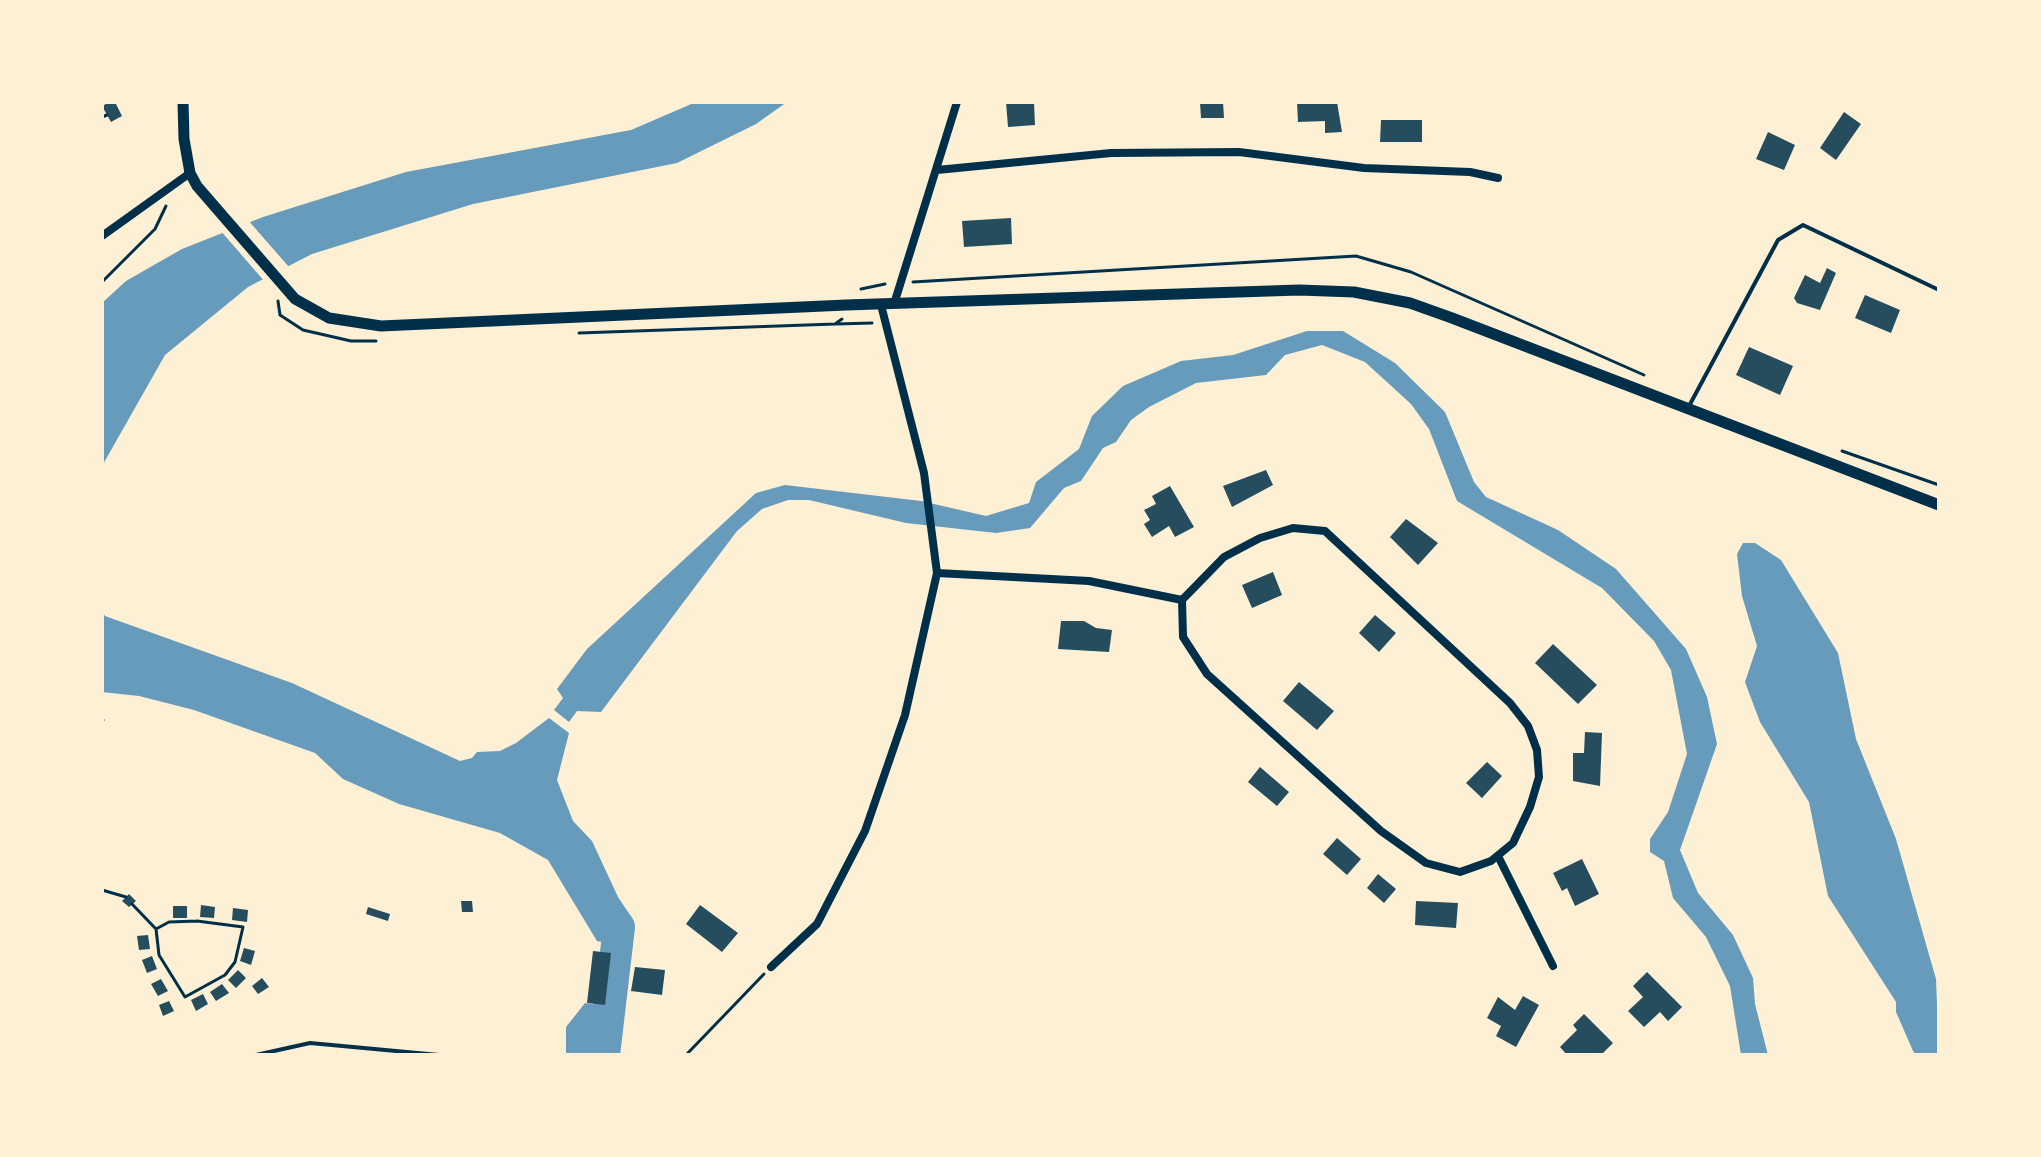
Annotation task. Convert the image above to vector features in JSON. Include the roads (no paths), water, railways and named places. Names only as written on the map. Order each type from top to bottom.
[{"type":"street","points":[[183,102],[184,139],[190,173],[226,222],[295,299],[329,318],[381,326],[846,305],[1299,290],[1354,292],[1410,303],[1939,505]]},
{"type":"street","points":[[894,304],[957,102]]},
{"type":"street","points":[[937,170],[1111,153],[1239,152],[1364,168],[1470,172],[1498,178]]},
{"type":"street","points":[[102,236],[190,173]]},
{"type":"street","points":[[771,967],[817,924],[831,903],[865,831],[905,715],[937,573],[924,473],[881,305]]},
{"type":"street","points":[[1293,528],[1325,531],[1510,703],[1528,726],[1537,750],[1539,777],[1530,807],[1513,843],[1498,856],[1460,872],[1426,863],[1381,831],[1207,674],[1183,637],[1182,600],[1224,557],[1260,538],[1293,528]]},
{"type":"street","points":[[937,573],[1089,581],[1182,600]]},
{"type":"street","points":[[1498,856],[1553,966]]},
{"type":"lane","points":[[1687,410],[1778,240],[1803,225],[1939,290]]},
{"type":"lane","points":[[256,1055],[310,1043],[439,1055]]},
{"type":"water","points":[[696,102],[787,102],[756,124],[677,163],[473,204],[312,254],[248,287],[165,355],[102,466],[102,303],[126,281],[182,249],[263,217],[406,172],[631,130]]},
{"type":"water","points":[[1307,331],[1343,331],[1395,363],[1445,412],[1474,482],[1486,497],[1558,530],[1616,569],[1686,649],[1707,697],[1717,744],[1680,850],[1698,893],[1733,935],[1753,978],[1755,1004],[1768,1055],[1741,1055],[1730,986],[1706,937],[1673,898],[1664,861],[1650,852],[1650,839],[1668,812],[1687,754],[1671,670],[1654,641],[1602,588],[1457,501],[1429,429],[1411,404],[1365,362],[1322,345],[1285,355],[1266,375],[1196,383],[1149,407],[1131,420],[1116,442],[1103,448],[1081,481],[1064,488],[1030,528],[996,533],[906,523],[809,500],[788,500],[762,509],[737,531],[601,712],[577,711],[569,722],[554,710],[563,698],[557,689],[587,649],[756,493],[785,485],[921,501],[986,516],[1029,503],[1036,482],[1079,449],[1092,416],[1123,386],[1181,361],[1233,355]]},
{"type":"water","points":[[1743,543],[1755,543],[1781,560],[1838,653],[1856,739],[1896,839],[1936,979],[1939,1055],[1916,1055],[1913,1051],[1896,1012],[1896,1002],[1828,896],[1809,802],[1760,722],[1745,682],[1757,646],[1742,596],[1737,554]]},
{"type":"water","points":[[102,611],[105,616],[292,683],[460,761],[472,758],[477,752],[500,751],[549,718],[569,733],[557,780],[573,821],[592,841],[631,925],[629,947],[597,941],[548,860],[500,833],[399,804],[343,779],[315,753],[194,710],[139,696],[102,692]]},
{"type":"water","points":[[585,1003],[605,1006],[621,1016],[617,1055],[566,1055],[566,1027]]},
{"type":"waterway","points":[[604,1055],[619,927],[606,908]]}]
